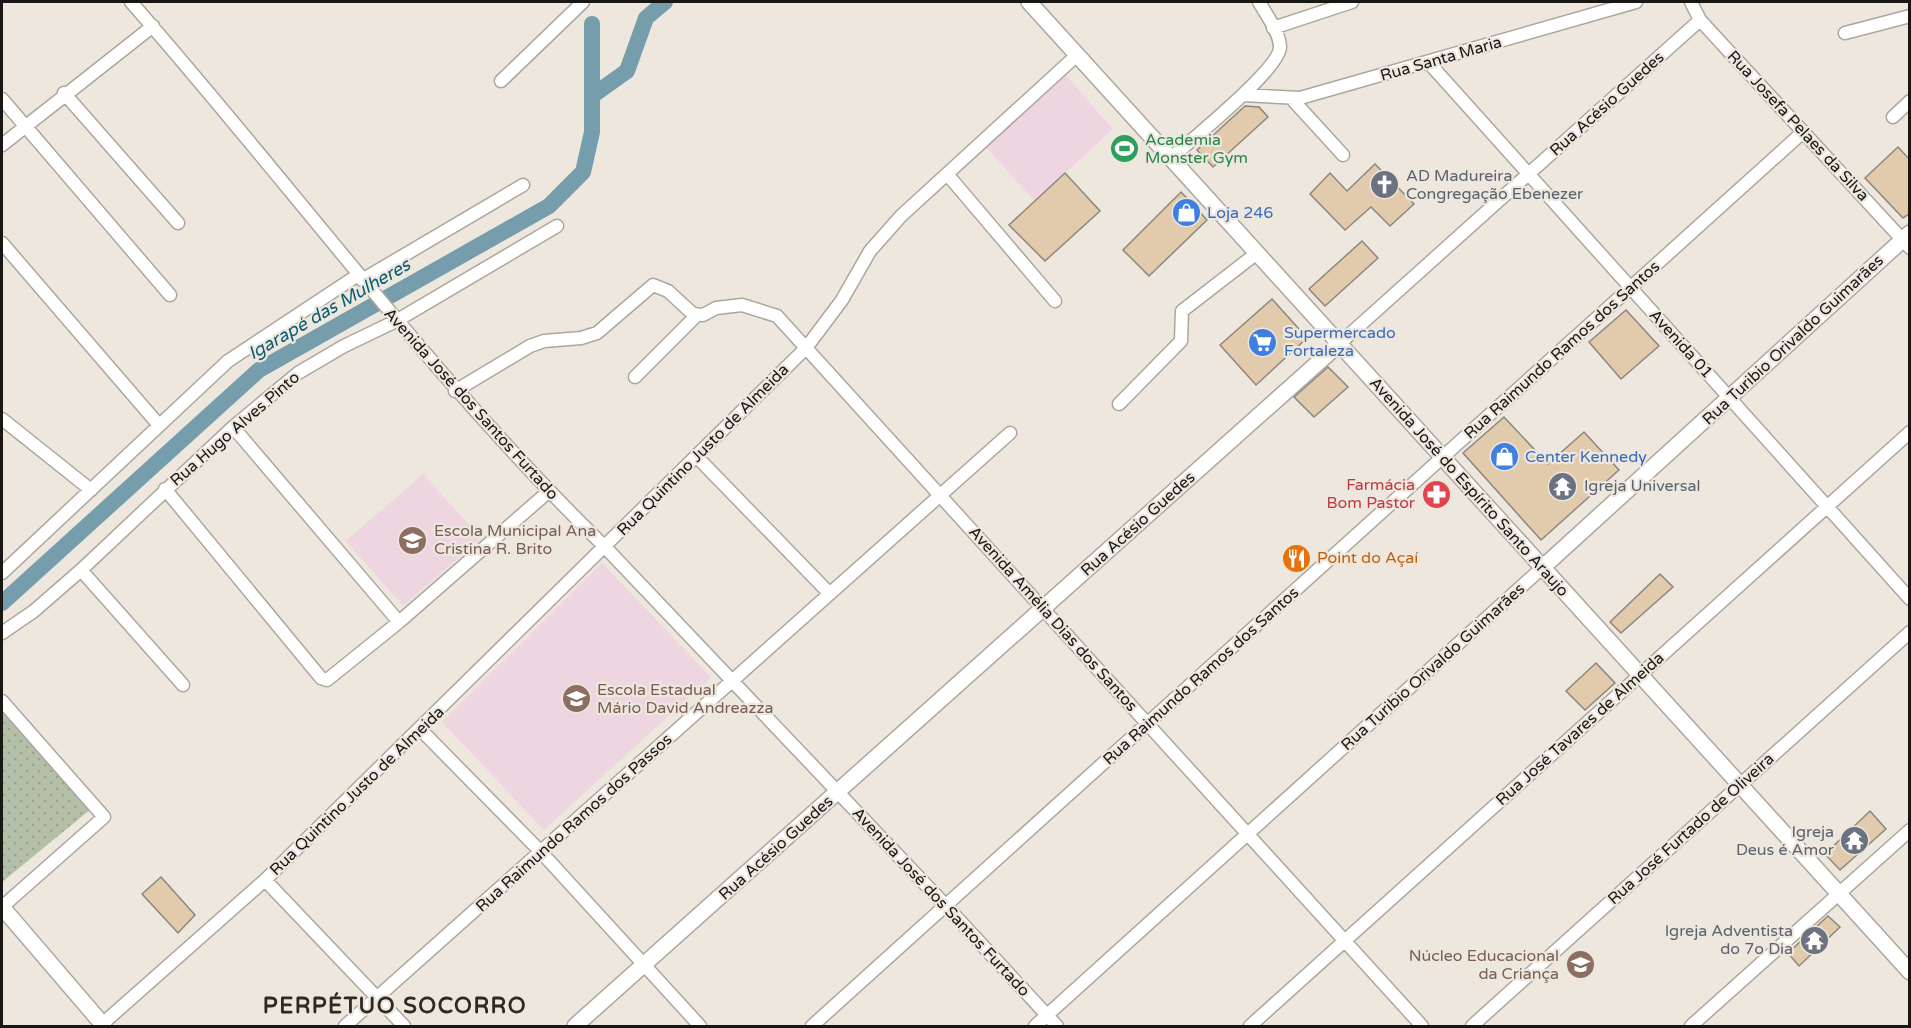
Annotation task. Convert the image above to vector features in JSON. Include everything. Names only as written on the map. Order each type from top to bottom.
[{"type":"street","name":"Avenida José dos Santos Furtado","points":[[131,2],[456,391],[548,492],[605,547],[1057,1026]]},
{"type":"street","points":[[501,81],[583,2]]},
{"type":"street","name":"Avenida José do Espírito Santo Araujo","points":[[1029,2],[1910,972]]},
{"type":"street","points":[[1171,158],[1243,95],[1278,57],[1280,40],[1259,2]]},
{"type":"street","points":[[1273,28],[1352,2]]},
{"type":"street","name":"Rua Santa Maria","points":[[1243,95],[1300,98],[1636,2]]},
{"type":"street","name":"Rua Josefa Pelaes da Silva","points":[[1690,2],[1700,20],[1907,240]]},
{"type":"street","points":[[1845,33],[1910,16]]},
{"type":"street","name":"Rua Acésio Guedes","points":[[575,1026],[1700,20]]},
{"type":"street","points":[[2,145],[64,93],[153,26]]},
{"type":"street","name":"Rua Quintino Justo de Almeida","points":[[102,1026],[265,880],[806,348],[842,300],[870,251],[902,216],[1077,55]]},
{"type":"street","name":"Avenida 01","points":[[1429,63],[1910,598]]},
{"type":"street","points":[[64,93],[177,223]]},
{"type":"street","points":[[1291,98],[1343,155]]},
{"type":"street","points":[[2,99],[170,295]]},
{"type":"street","points":[[1893,117],[1910,101]]},
{"type":"street","name":"Rua Raimundo Ramos dos Santos","points":[[812,1026],[1803,132]]},
{"type":"street","points":[[947,174],[1055,301]]},
{"type":"street","points":[[2,573],[228,360],[523,185]]},
{"type":"street","name":"Rua Hugo Alves Pinto","points":[[2,633],[34,611],[81,570],[233,426],[298,373],[392,317],[557,226]]},
{"type":"street","name":"Rua Turibio Orivaldo Guimarães","points":[[1035,1026],[1907,240]]},
{"type":"street","points":[[2,243],[158,424]]},
{"type":"street","points":[[1119,404],[1181,341],[1182,311],[1257,253]]},
{"type":"street","points":[[456,391],[530,346],[544,341],[581,338],[597,333],[652,285],[668,291],[693,315],[697,315]]},
{"type":"street","name":"Avenida Amélia Dias dos Santos","points":[[697,315],[703,315],[716,308],[742,305],[777,316],[1422,1026]]},
{"type":"street","points":[[635,377],[697,315]]},
{"type":"street","points":[[2,419],[91,490]]},
{"type":"street","points":[[233,426],[399,622]]},
{"type":"street","name":"Rua José Tavares de Almeida","points":[[1250,1026],[1910,432]]},
{"type":"street","name":"Rua Raimundo Ramos dos Passos","points":[[345,1026],[1010,433]]},
{"type":"street","points":[[696,456],[829,593]]},
{"type":"street","points":[[165,489],[321,678],[327,680],[399,622],[548,492]]},
{"type":"street","points":[[81,570],[183,685]]},
{"type":"street","name":"Rua José Furtado de Oliveira","points":[[1472,1026],[1910,632]]},
{"type":"street","points":[[2,701],[104,817],[2,907],[102,1026]]},
{"type":"street","points":[[420,729],[541,852],[700,1026]]},
{"type":"street","points":[[1691,1026],[1910,830]]},
{"type":"street","points":[[265,880],[404,1026]]},
{"type":"shaded area","points":[[1061,70],[1113,129],[1035,201],[981,142]]},
{"type":"shaded area","name":"Escola Municipal Ana Cristina R. Brito","points":[[423,474],[481,538],[403,606],[346,541]]},
{"type":"shaded area","name":"Escola Estadual Mário David Andreazza","points":[[602,563],[711,677],[544,830],[442,722]]},
{"type":"green space","points":[[2,706],[91,809],[2,882]]},
{"type":"building","points":[[1245,106],[1259,107],[1268,117],[1213,167],[1197,150]]},
{"type":"building","points":[[1898,147],[1910,160],[1910,213],[1903,218],[1865,178]]},
{"type":"building","points":[[1375,164],[1414,204],[1390,226],[1371,207],[1345,230],[1310,194],[1330,173],[1347,191]]},
{"type":"building","points":[[1065,173],[1100,211],[1045,261],[1009,225]]},
{"type":"building","points":[[1181,192],[1207,220],[1149,276],[1123,250]]},
{"type":"building","points":[[1362,241],[1378,258],[1325,306],[1309,289]]},
{"type":"building","name":"Supermercado Fortaleza","points":[[1272,299],[1307,338],[1256,385],[1220,345]]},
{"type":"building","points":[[1626,310],[1659,346],[1621,379],[1589,342]]},
{"type":"building","points":[[1328,367],[1348,387],[1314,417],[1294,397]]},
{"type":"building","name":"Igreja Universal","points":[[1504,417],[1548,464],[1584,432],[1619,470],[1541,540],[1463,453]]},
{"type":"building","points":[[1660,574],[1673,587],[1621,633],[1610,622]]},
{"type":"building","points":[[1596,663],[1615,683],[1585,710],[1566,691]]},
{"type":"building","name":"Igreja Deus é Amor","points":[[1870,811],[1886,829],[1840,870],[1825,854]]},
{"type":"building","points":[[161,877],[195,915],[178,933],[142,894]]},
{"type":"building","name":"Igreja Adventista do 7o Dia","points":[[1828,916],[1840,927],[1799,966],[1788,953]]},
{"type":"waterway","points":[[592,96],[627,71],[646,18],[665,2]]},
{"type":"waterway","name":"Igarapé das Mulheres","points":[[2,603],[259,370],[549,206],[583,172],[592,132],[592,24]]},
{"type":"place","name":"Academia Monster Gym","points":[[1124,149]]},
{"type":"place","name":"AD Madureira Congregação Ebenezer","points":[[1385,185]]},
{"type":"place","name":"Loja 246","points":[[1186,213]]},
{"type":"place","name":"Supermercado Fortaleza","points":[[1263,342]]},
{"type":"place","name":"Center Kennedy","points":[[1504,457]]},
{"type":"place","name":"Igreja Universal","points":[[1563,486]]},
{"type":"place","name":"Farmácia Bom Pastor","points":[[1436,494]]},
{"type":"place","name":"Escola Municipal Ana Cristina R. Brito","points":[[413,540]]},
{"type":"place","name":"Point do Açaí","points":[[1296,558]]},
{"type":"place","name":"Escola Estadual Mário David Andreazza","points":[[576,699]]},
{"type":"place","name":"Igreja Deus é Amor","points":[[1855,841]]},
{"type":"place","name":"Igreja Adventista do 7o Dia","points":[[1814,940]]},
{"type":"place","name":"Núcleo Educacional da Criança","points":[[1580,965]]},
{"type":"district","name":"PERPÉTUO SOCORRO","points":[[395,1006]]}]
